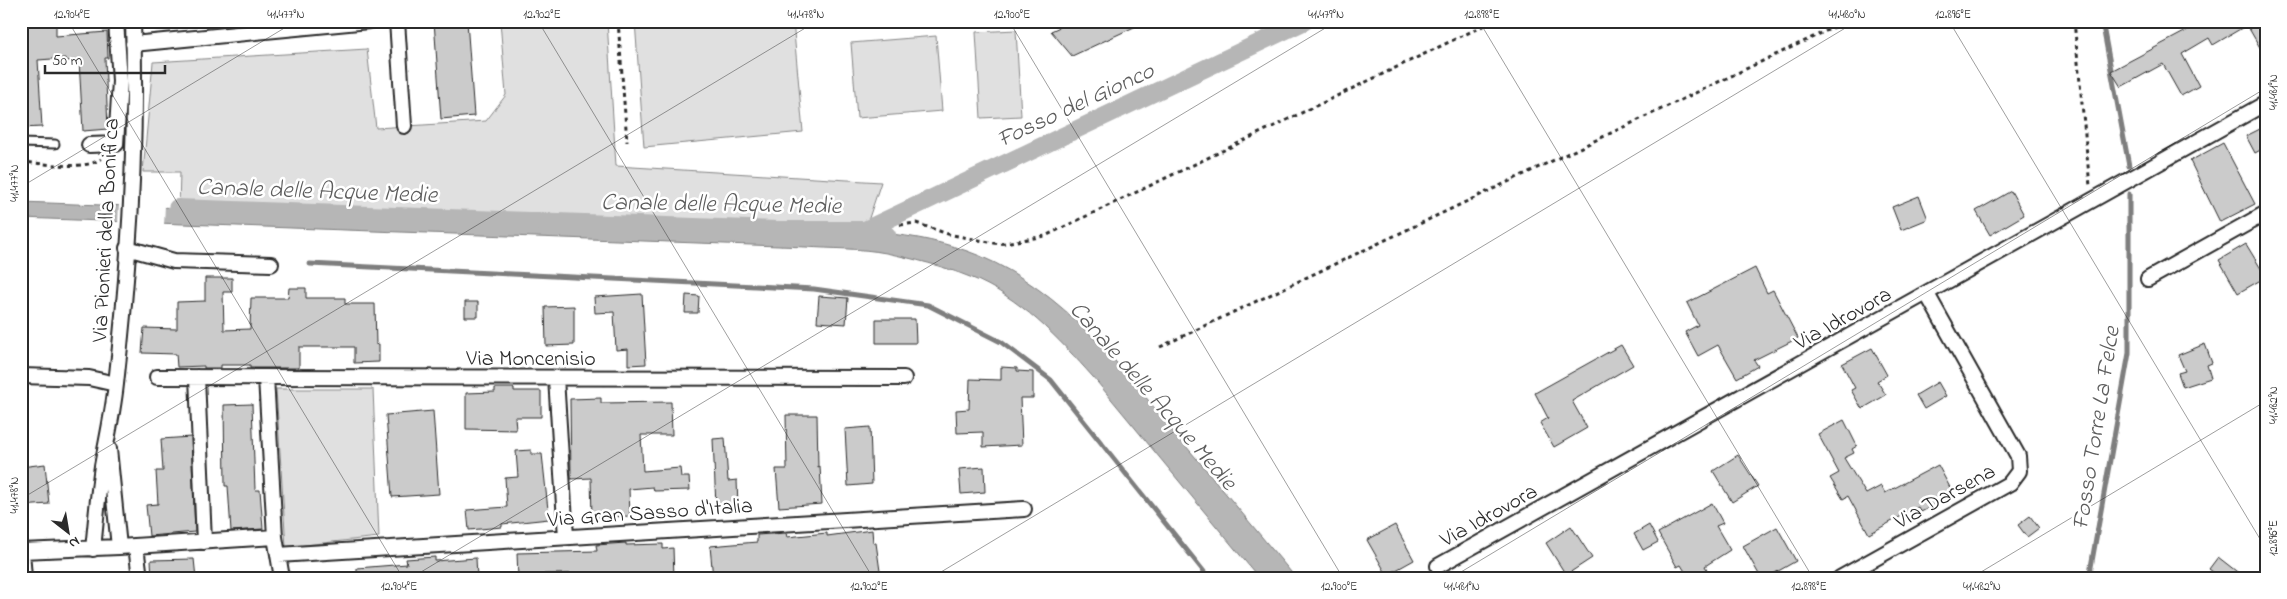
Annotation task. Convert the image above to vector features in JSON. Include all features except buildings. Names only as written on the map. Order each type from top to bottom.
[{"type":"street","points":[[89,145],[116,144],[120,81],[116,21]]},
{"type":"street","name":"Via Pionieri della Bonifica","points":[[93,549],[101,475],[117,378],[127,248],[131,166],[133,21]]},
{"type":"street","points":[[133,44],[369,21]]},
{"type":"street","points":[[397,21],[404,126]]},
{"type":"street","name":"Via Idrovora","points":[[1438,566],[2266,103]]},
{"type":"street","points":[[2148,279],[2266,213]]},
{"type":"street","points":[[127,248],[174,261],[271,264]]},
{"type":"street","name":"Via Darsena","points":[[1840,578],[2010,483],[2019,471],[2018,456],[1927,294]]},
{"type":"street","points":[[21,376],[117,378]]},
{"type":"street","name":"Via Moncenisio","points":[[157,377],[904,378]]},
{"type":"street","points":[[266,377],[275,537],[282,578]]},
{"type":"street","points":[[197,378],[204,542]]},
{"type":"street","points":[[556,378],[566,537]]},
{"type":"street","name":"Via Pionieri della Bonifica","points":[[108,441],[119,548]]},
{"type":"street","name":"Via Gran Sasso d'Italia","points":[[278,556],[1024,508]]},
{"type":"street","points":[[24,578],[22,551],[119,548],[275,537]]},
{"type":"street","points":[[136,546],[140,578]]},
{"type":"lane","points":[[21,143],[55,144]]},
{"type":"path","points":[[618,21],[627,142]]},
{"type":"path","points":[[900,226],[916,223],[948,234],[1000,244],[1045,236],[1493,21]]},
{"type":"path","points":[[1160,348],[1848,21]]},
{"type":"path","points":[[2074,21],[2091,201]]},
{"type":"path","points":[[21,162],[84,166],[95,163],[116,144]]},
{"type":"shaded area","points":[[500,21],[607,21],[616,166],[881,182],[865,230],[778,230],[179,208],[180,172],[143,172],[153,62],[367,49],[376,128],[486,121],[506,95]]},
{"type":"shaded area","points":[[635,21],[793,21],[803,132],[644,147]]},
{"type":"shaded area","points":[[1016,30],[1021,116],[981,118],[976,32]]},
{"type":"shaded area","points":[[936,36],[942,111],[857,118],[851,43]]},
{"type":"shaded area","points":[[21,202],[778,230],[855,231],[906,236],[955,247],[980,256],[1010,271],[1038,289],[1088,332],[1132,381],[1296,578],[1259,578],[1093,377],[1052,334],[1005,295],[970,277],[939,266],[866,250],[21,218]]},
{"type":"shaded area","points":[[276,389],[373,389],[379,537],[286,547]]},
{"type":"pier","points":[[119,203],[165,205],[164,225],[118,224]]},
{"type":"waterway","name":"Fosso del Gionco","points":[[865,230],[1305,21]]},
{"type":"waterway","name":"Fosso Torre La Felce","points":[[2102,21],[2129,166]]},
{"type":"waterway","name":"Fosso Torre La Felce","points":[[2089,578],[2129,353],[2129,194]]},
{"type":"waterway","name":"Canale delle Acque Medie","points":[[177,208],[778,230],[865,230],[887,235]]},
{"type":"waterway","points":[[310,264],[814,289],[928,305],[1001,342],[1051,380],[1209,578]]}]
